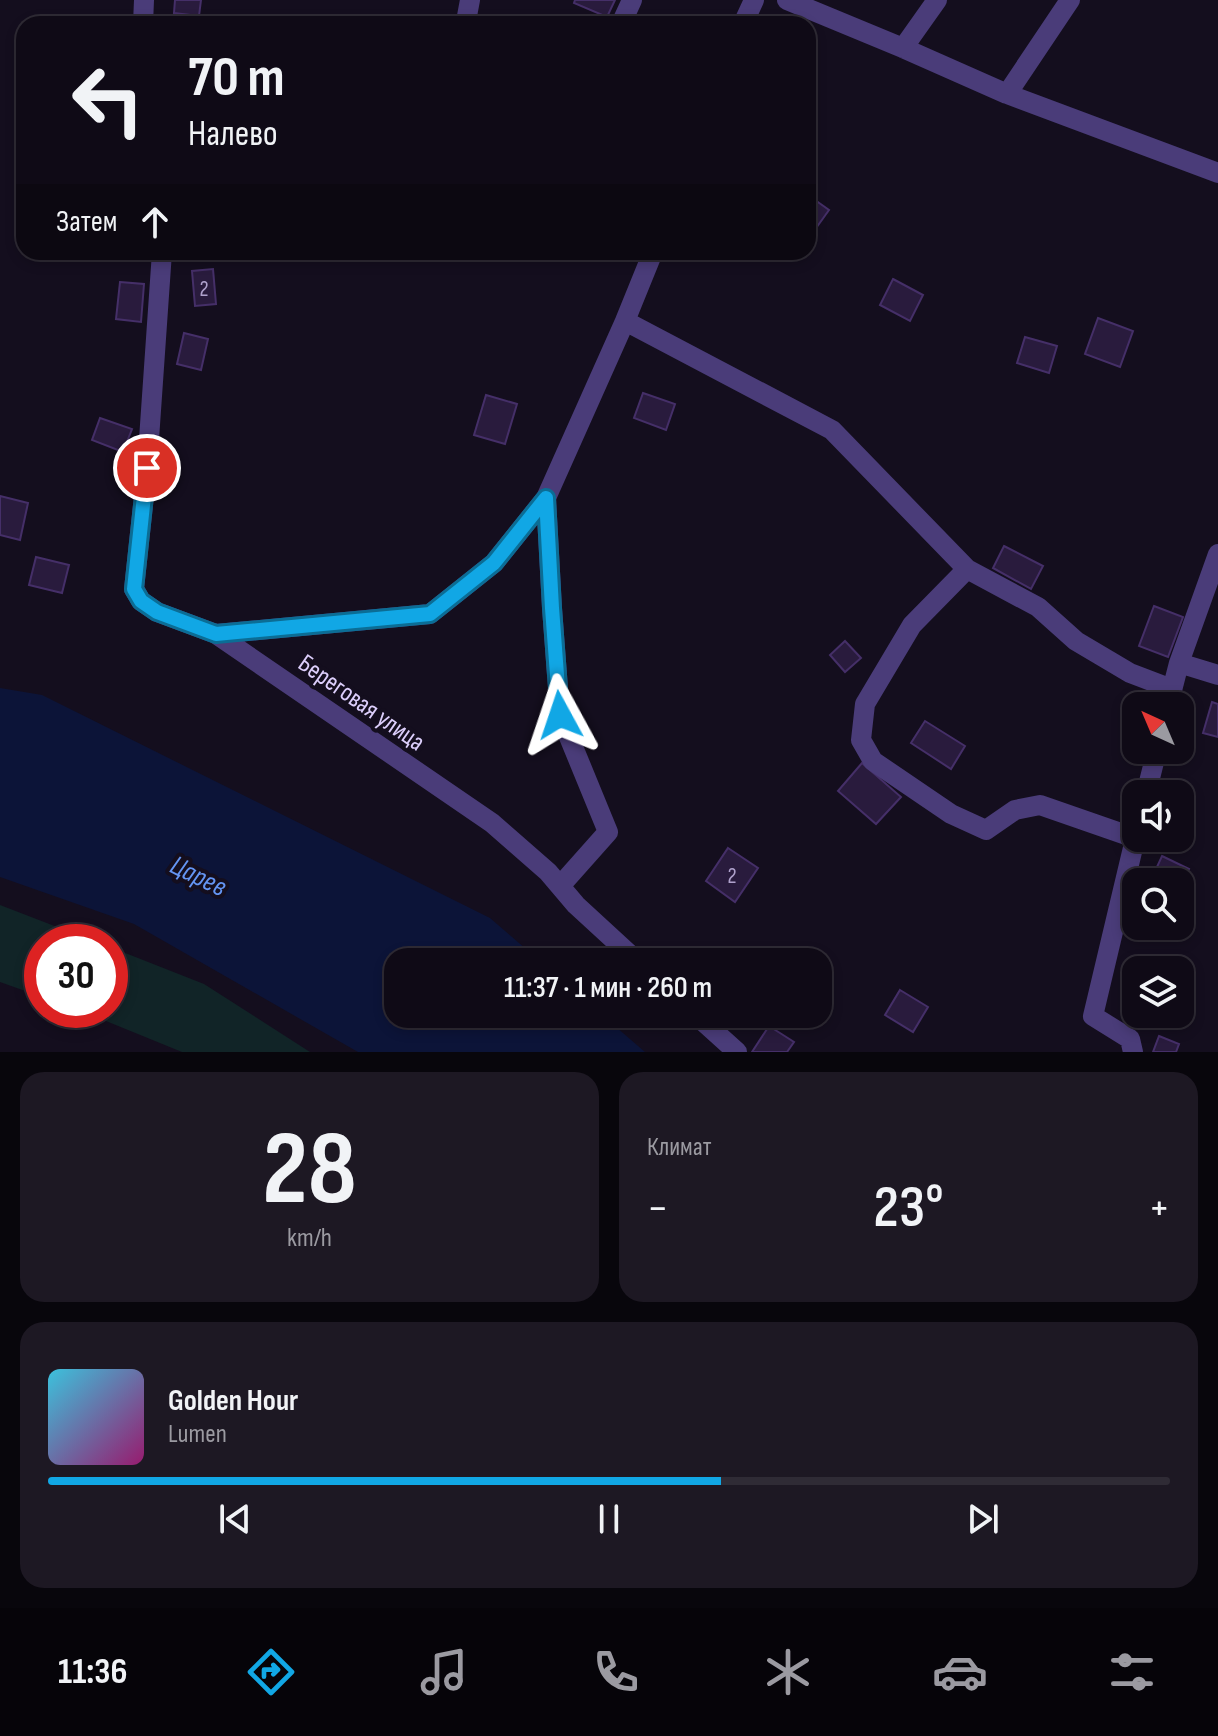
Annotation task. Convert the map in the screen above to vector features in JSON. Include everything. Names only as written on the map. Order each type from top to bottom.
[{"type":"street","points":[[787,0],[1007,94],[1218,173]]},
{"type":"street","points":[[903,48],[937,0]]},
{"type":"street","points":[[1007,94],[1070,0]]},
{"type":"street","name":"Береговая улица","points":[[161,260],[147,468],[134,589],[141,601],[157,612],[216,634],[492,823],[548,872],[576,905],[623,948]]},
{"type":"street","points":[[216,634],[430,614],[494,563],[546,498],[650,260]]},
{"type":"street","points":[[625,321],[832,430],[967,569],[1038,607],[1076,641],[1160,692]]},
{"type":"street","points":[[546,498],[560,715],[608,832],[560,886]]},
{"type":"street","points":[[1172,692],[1218,554]]},
{"type":"street","points":[[967,569],[912,625],[865,704],[861,740],[873,761],[951,814],[986,830],[1015,810],[1040,805],[1122,831]]},
{"type":"street","points":[[1179,663],[1218,675]]},
{"type":"street","points":[[1132,852],[1093,1016],[1130,1039],[1133,1052]]},
{"type":"street","points":[[710,1028],[737,1052]]},
{"type":"green space","points":[[0,905],[49,924],[24,924],[24,991],[0,982]]},
{"type":"green space","points":[[128,954],[204,984],[310,1052],[182,1052],[123,1028],[128,1028]]},
{"type":"water","name":"Царев","points":[[0,688],[42,695],[490,918],[525,948],[384,948],[384,1028],[617,1028],[645,1052],[358,1052],[134,924],[0,877]]},
{"type":"building","points":[[175,0],[201,0],[199,16],[174,13]]},
{"type":"building","points":[[575,0],[615,0],[607,16],[574,3]]},
{"type":"building","points":[[816,201],[829,210],[816,228]]},
{"type":"building","points":[[213,269],[216,304],[195,306],[192,271]]},
{"type":"building","points":[[893,279],[923,295],[910,321],[880,305]]},
{"type":"building","points":[[120,282],[144,284],[141,322],[116,319]]},
{"type":"building","points":[[1098,318],[1133,331],[1120,367],[1085,354]]},
{"type":"building","points":[[184,333],[208,339],[201,370],[177,364]]},
{"type":"building","points":[[1025,337],[1057,346],[1049,373],[1017,363]]},
{"type":"building","points":[[643,393],[675,404],[666,430],[634,418]]},
{"type":"building","points":[[486,395],[517,404],[505,444],[474,435]]},
{"type":"building","points":[[100,418],[132,429],[123,452],[92,440]]},
{"type":"building","points":[[0,496],[28,503],[20,540],[0,535]]},
{"type":"building","points":[[1004,546],[1043,566],[1031,589],[993,568]]},
{"type":"building","points":[[36,557],[69,565],[62,593],[29,585]]},
{"type":"building","points":[[1154,606],[1183,617],[1168,657],[1139,646]]},
{"type":"building","points":[[845,641],[861,658],[845,672],[830,655]]},
{"type":"building","points":[[1212,702],[1218,704],[1218,737],[1203,733]]},
{"type":"building","points":[[925,721],[965,746],[951,769],[911,743]]},
{"type":"building","points":[[862,763],[901,797],[876,824],[838,791]]},
{"type":"building","points":[[728,848],[758,868],[735,902],[706,881]]},
{"type":"building","points":[[1162,856],[1187,868],[1156,868]]},
{"type":"building","points":[[900,990],[928,1007],[913,1032],[885,1015]]},
{"type":"building","points":[[768,1028],[794,1042],[787,1052],[752,1052]]},
{"type":"building","points":[[1159,1036],[1179,1044],[1176,1052],[1153,1052]]},
{"type":"route","points":[[147,468],[134,589],[141,601],[157,612],[216,634],[430,614],[494,563],[546,498],[560,715]]}]
